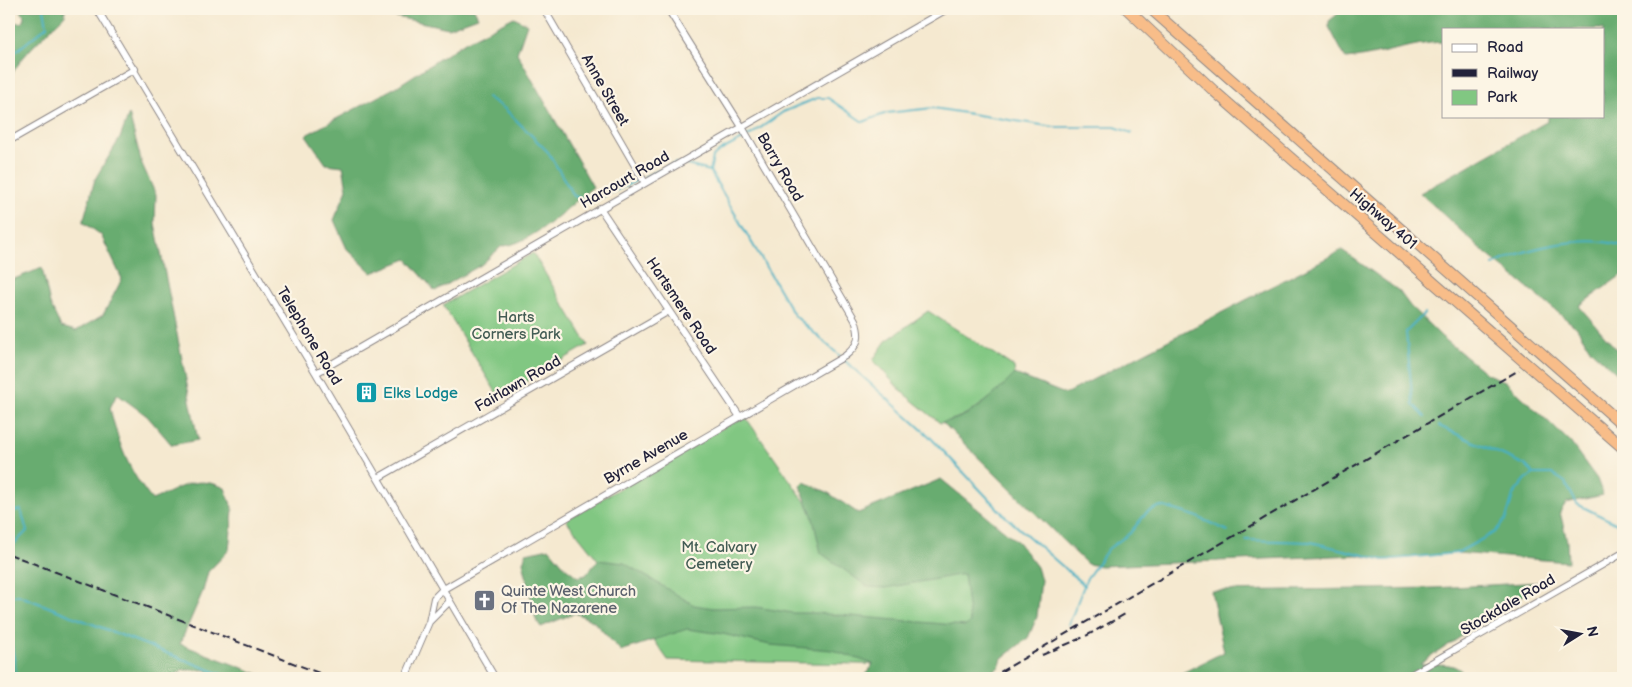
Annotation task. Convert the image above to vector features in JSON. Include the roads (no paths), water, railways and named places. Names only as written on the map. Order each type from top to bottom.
[{"type":"highway","name":"Highway 401","points":[[1127,9],[1214,91],[1623,448]]},
{"type":"highway","name":"Highway 401","points":[[1151,9],[1623,425]]},
{"type":"street","name":"Telephone Road","points":[[97,9],[135,69],[316,373],[495,678]]},
{"type":"street","name":"Anne Street","points":[[544,9],[645,183]]},
{"type":"street","name":"Barry Road","points":[[668,9],[742,127],[856,320],[860,333],[858,342]]},
{"type":"street","name":"Harcourt Road","points":[[316,373],[947,9]]},
{"type":"street","points":[[9,141],[135,69]]},
{"type":"street","name":"Hartsmere Road","points":[[600,208],[740,417]]},
{"type":"street","name":"Fairlawn Road","points":[[378,478],[669,311]]},
{"type":"street","name":"Byrne Avenue","points":[[442,590],[844,356],[858,342]]},
{"type":"street","name":"Stockdale Road","points":[[1405,678],[1623,553]]},
{"type":"street","points":[[405,678],[429,622],[434,598],[442,590]]},
{"type":"street","points":[[429,622],[449,602]]},
{"type":"waterway","points":[[9,57],[47,26],[44,9]]},
{"type":"waterway","points":[[487,97],[505,109],[548,152],[574,196],[591,202],[640,179]]},
{"type":"waterway","points":[[840,356],[794,315],[710,171],[713,157],[720,151],[752,134],[783,112],[817,98],[828,98],[863,122],[887,113],[933,108],[1054,127],[1115,127],[1132,133]]},
{"type":"waterway","points":[[644,177],[676,163]]},
{"type":"waterway","points":[[683,164],[710,171]]},
{"type":"waterway","points":[[1493,265],[1522,253],[1557,244],[1592,241],[1623,246]]},
{"type":"waterway","points":[[1425,313],[1406,332],[1413,404],[1425,417]]},
{"type":"waterway","points":[[844,360],[928,435],[1005,516],[1085,586]]},
{"type":"waterway","points":[[1439,426],[1525,465],[1534,474]]},
{"type":"waterway","points":[[1246,540],[1311,542],[1384,560],[1457,553],[1495,532],[1506,519],[1513,495],[1526,479],[1534,474],[1552,474],[1565,482],[1577,504],[1623,527]]},
{"type":"waterway","points":[[1069,624],[1087,578],[1108,549],[1130,533],[1147,512],[1161,506],[1195,516],[1228,531]]},
{"type":"waterway","points":[[9,512],[21,510],[27,531],[9,549]]},
{"type":"waterway","points":[[9,597],[18,595],[231,678]]},
{"type":"waterway","points":[[9,628],[17,678]]},
{"type":"railway","points":[[990,678],[1519,370]]},
{"type":"railway","points":[[9,554],[332,678]]},
{"type":"railway","points":[[1042,655],[1086,636],[1127,613]]},
{"type":"place","name":"Elks Lodge","points":[[367,393]]},
{"type":"place","name":"Quinte West Church Of The Nazarene","points":[[485,600]]},
{"type":"park label","name":"Harts Corners Park","points":[[516,326]]},
{"type":"park label","name":"Mt. Calvary Cemetery","points":[[719,556]]}]
